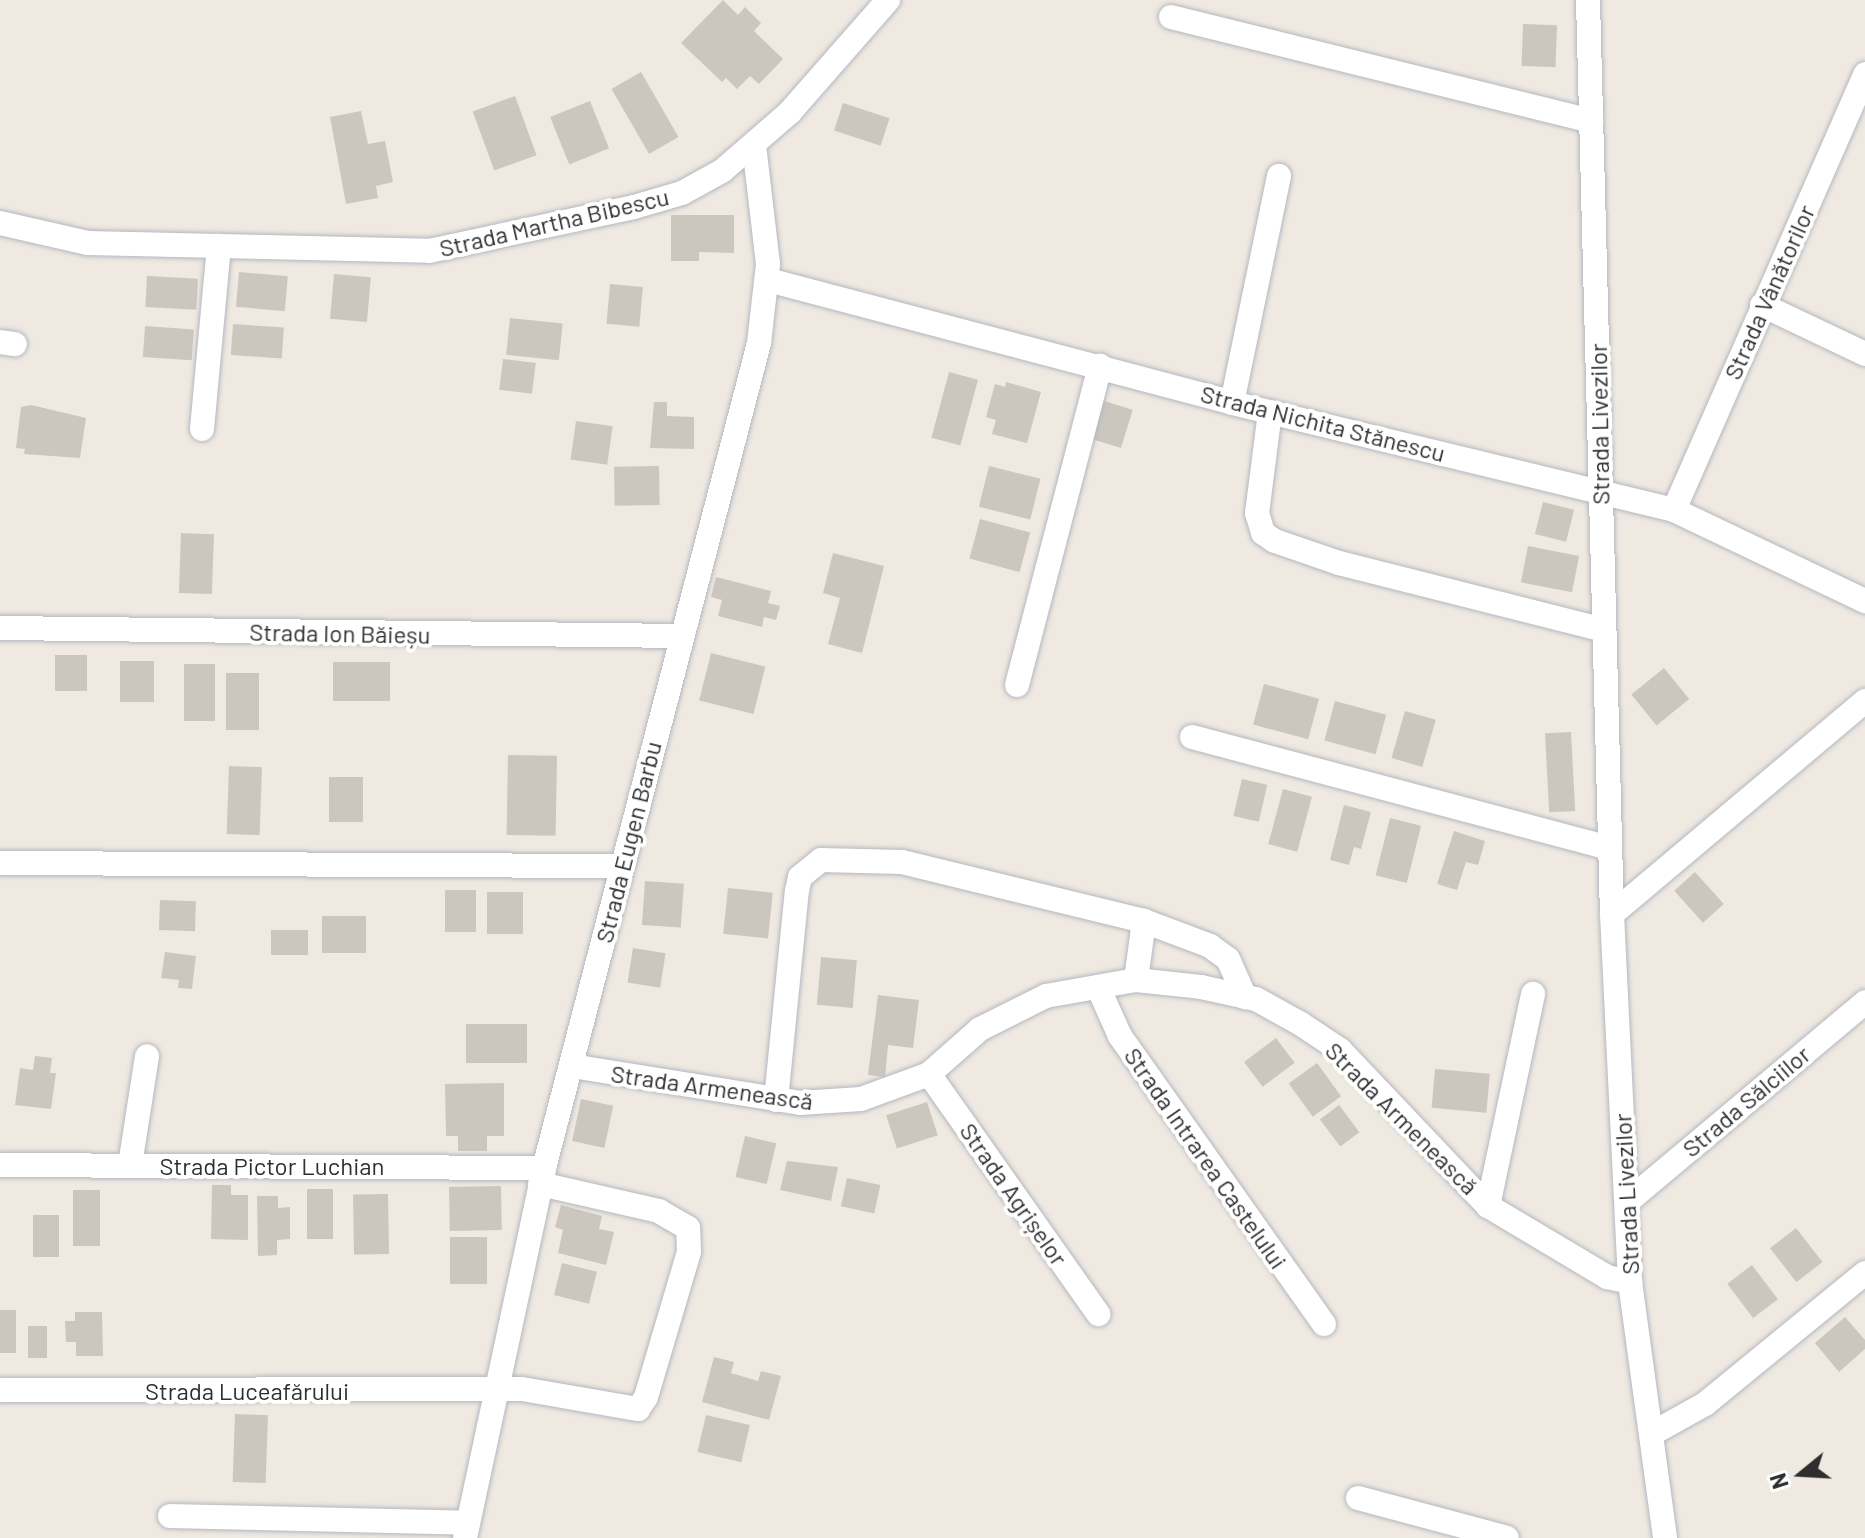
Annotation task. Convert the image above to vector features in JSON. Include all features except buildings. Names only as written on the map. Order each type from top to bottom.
[{"type":"street","name":"Strada Martha Bibescu","points":[[0,223],[88,243],[429,251],[682,193],[722,171],[790,112],[888,0]]},
{"type":"street","name":"Strada Livezilor","points":[[1588,0],[1612,914],[1630,1282],[1665,1538]]},
{"type":"street","points":[[1171,17],[1591,121]]},
{"type":"street","name":"Strada Vânătorilor","points":[[1674,510],[1865,74]]},
{"type":"street","name":"Strada Eugen Barbu","points":[[466,1530],[542,1176],[680,636],[759,343],[768,280],[754,144]]},
{"type":"street","points":[[1232,403],[1279,176]]},
{"type":"street","points":[[202,429],[219,246]]},
{"type":"street","name":"Strada Nichita Stănescu","points":[[768,280],[1232,403],[1674,510],[1865,601]]},
{"type":"street","points":[[1762,305],[1865,354]]},
{"type":"street","points":[[1017,685],[1100,366]]},
{"type":"street","points":[[1270,412],[1257,513],[1263,533],[1275,541],[1339,563],[1604,630]]},
{"type":"street","name":"Strada Ion Băieșu","points":[[0,628],[680,636]]},
{"type":"street","points":[[1612,914],[1865,701]]},
{"type":"street","points":[[1192,737],[1610,848]]},
{"type":"street","points":[[776,1100],[797,891],[800,877],[821,860],[902,862],[1144,921],[1219,952],[1228,959],[1245,997]]},
{"type":"street","points":[[0,863],[622,866]]},
{"type":"street","points":[[1136,980],[1144,921]]},
{"type":"street","name":"Strada Armenească","points":[[572,1066],[776,1100],[861,1099],[888,1094],[929,1074],[980,1029],[1046,996],[1136,980],[1245,997],[1340,1050],[1488,1206],[1607,1277],[1630,1282]]},
{"type":"street","name":"Strada Intrarea Castelului","points":[[1098,987],[1120,1036],[1324,1324]]},
{"type":"street","points":[[1488,1206],[1533,994]]},
{"type":"street","name":"Strada Sălciilor","points":[[1627,1202],[1865,1002]]},
{"type":"street","points":[[130,1165],[147,1056]]},
{"type":"street","name":"Strada Agrișelor","points":[[929,1074],[1098,1314]]},
{"type":"street","name":"Strada Pictor Luchian","points":[[0,1165],[130,1165],[542,1176],[680,1220],[691,1239],[689,1252],[646,1397],[638,1409],[553,1391],[494,1390]]},
{"type":"street","points":[[1653,1433],[1705,1404],[1865,1273]]},
{"type":"street","name":"Strada Luceafărului","points":[[0,1390],[494,1390]]},
{"type":"street","points":[[1358,1498],[1507,1538]]},
{"type":"street","points":[[170,1516],[466,1530]]}]
